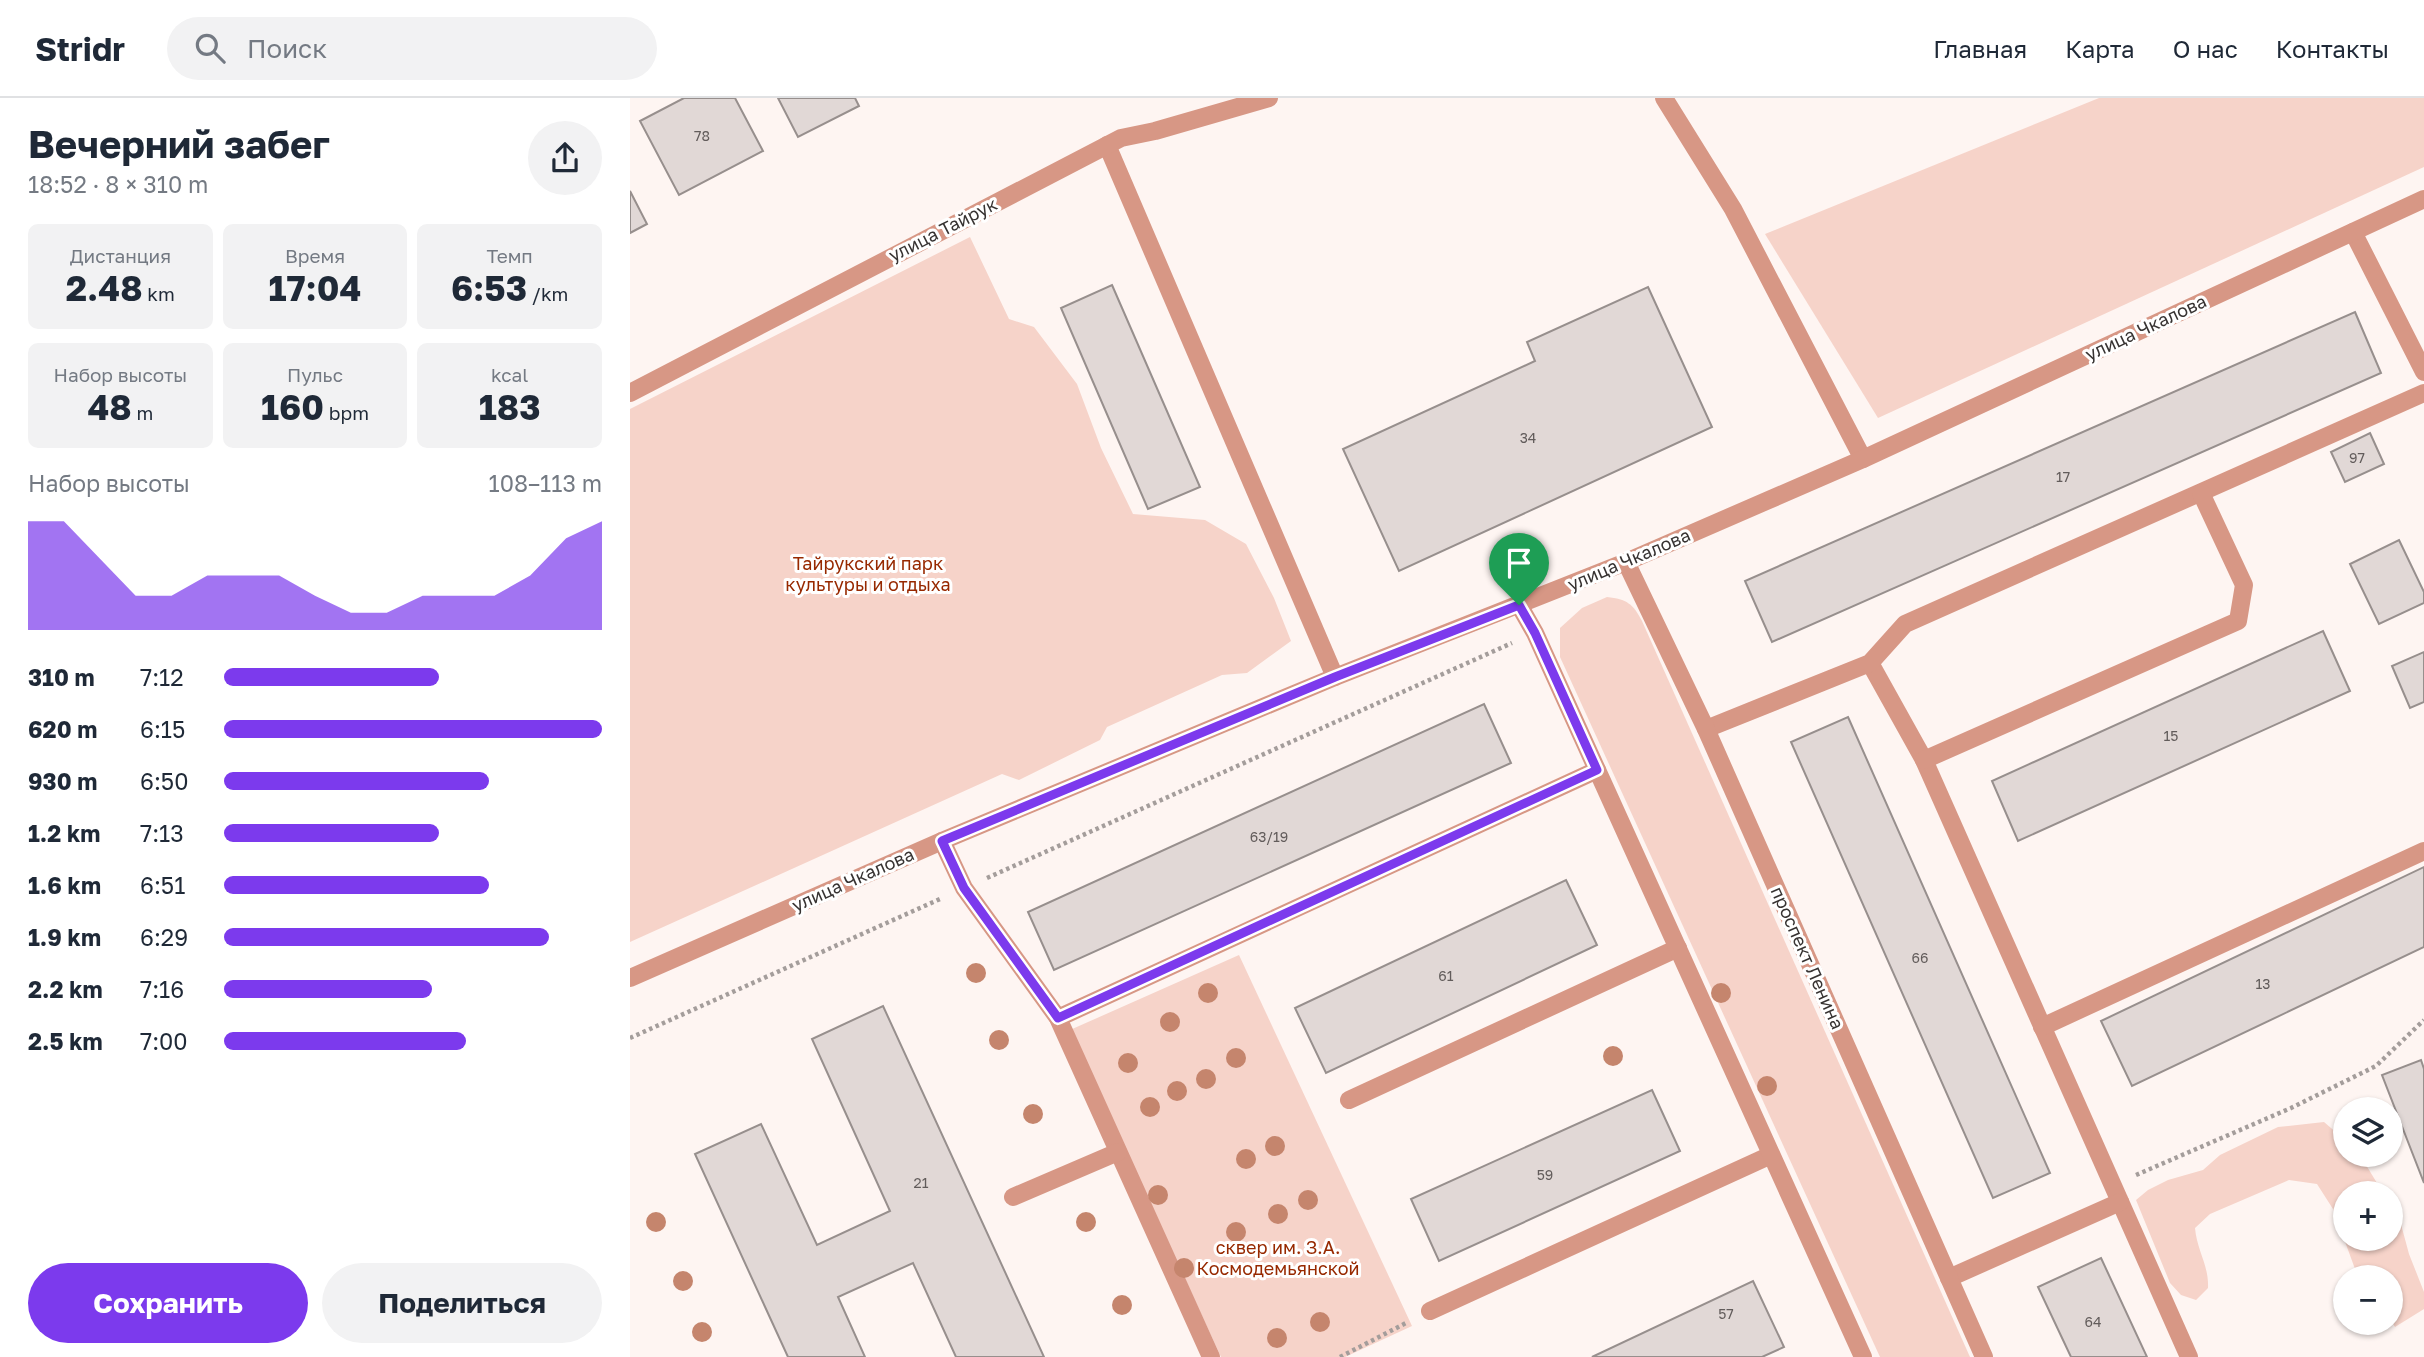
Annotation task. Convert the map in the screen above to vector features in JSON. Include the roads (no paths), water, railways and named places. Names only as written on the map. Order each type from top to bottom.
[{"type":"street","name":"улица Тайрук","points":[[630,393],[1121,138],[1155,131],[1269,98]]},
{"type":"street","points":[[1664,98],[1732,209],[1863,460]]},
{"type":"street","points":[[1107,145],[1335,677]]},
{"type":"street","name":"улица Чкалова","points":[[630,978],[942,841],[1335,677],[1626,562],[1863,460],[2424,199]]},
{"type":"street","points":[[2353,232],[2424,372]]},
{"type":"street","points":[[1706,729],[1870,663],[1905,624],[2424,393]]},
{"type":"street","points":[[1924,760],[2238,621],[2244,585],[2201,493]]},
{"type":"street","name":"проспект Ленина","points":[[1626,562],[1706,729],[1984,1357]]},
{"type":"street","points":[[1519,605],[1535,633],[1861,1356]]},
{"type":"street","points":[[1870,663],[1924,760],[2189,1357]]},
{"type":"street","points":[[1058,1018],[1597,770]]},
{"type":"street","points":[[942,841],[964,888],[1058,1018],[1211,1357]]},
{"type":"street","points":[[2042,1027],[2424,850]]},
{"type":"street","points":[[1349,1100],[1678,948]]},
{"type":"street","points":[[1013,1197],[1118,1152]]},
{"type":"street","points":[[1430,1311],[1771,1154]]},
{"type":"street","points":[[1949,1278],[2120,1202]]},
{"type":"park label","name":"Тайрукский парк культуры и отдыха","points":[[868,574]]},
{"type":"park label","name":"сквер им. З.А. Космодемьянской","points":[[1278,1258]]}]
